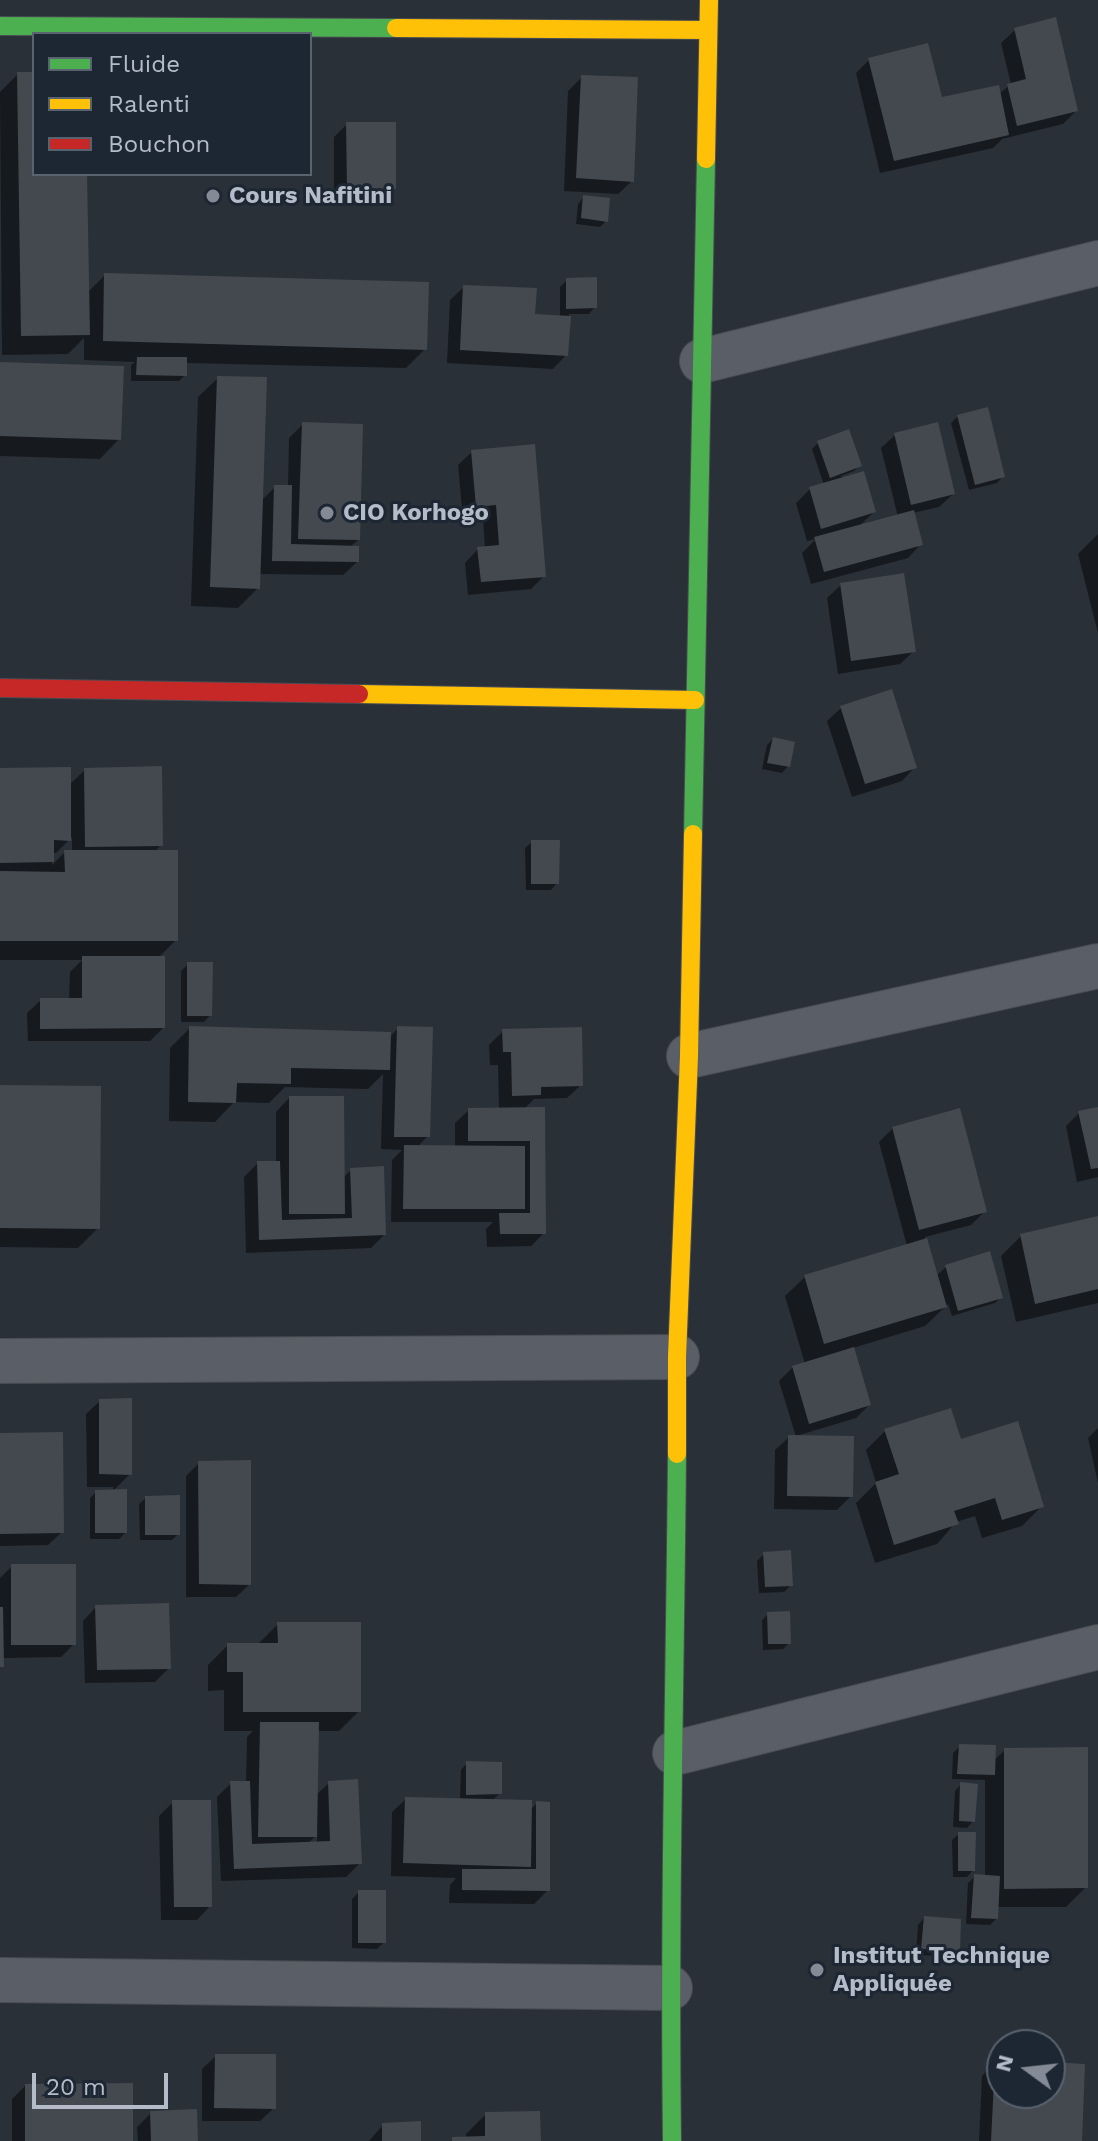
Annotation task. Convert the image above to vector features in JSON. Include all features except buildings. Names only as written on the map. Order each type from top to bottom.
[{"type":"street","points":[[672,2141],[670,1988],[677,1357],[689,1056],[709,0]]},
{"type":"street","points":[[0,26],[708,30]]},
{"type":"street","points":[[702,361],[1098,263]]},
{"type":"street","points":[[0,688],[695,700]]},
{"type":"street","points":[[689,1056],[1098,966]]},
{"type":"street","points":[[0,1361],[677,1357]]},
{"type":"street","points":[[675,1753],[1098,1647]]},
{"type":"street","points":[[0,1980],[670,1988]]},
{"type":"traffic: fast","points":[[0,26],[396,28]]},
{"type":"traffic: fast","points":[[693,834],[706,159]]},
{"type":"traffic: fast","points":[[672,2141],[677,1454]]},
{"type":"traffic: slow","points":[[706,159],[709,0]]},
{"type":"traffic: slow","points":[[396,28],[708,30]]},
{"type":"traffic: slow","points":[[359,694],[695,700]]},
{"type":"traffic: slow","points":[[677,1454],[677,1357],[689,1056],[693,834]]},
{"type":"traffic: jam","points":[[0,688],[359,694]]},
{"type":"place","name":"Cours Nafitini","points":[[213,196]]},
{"type":"place","name":"CIO Korhogo","points":[[327,513]]},
{"type":"place","name":"Institut Technique Appliquée","points":[[817,1970]]}]
